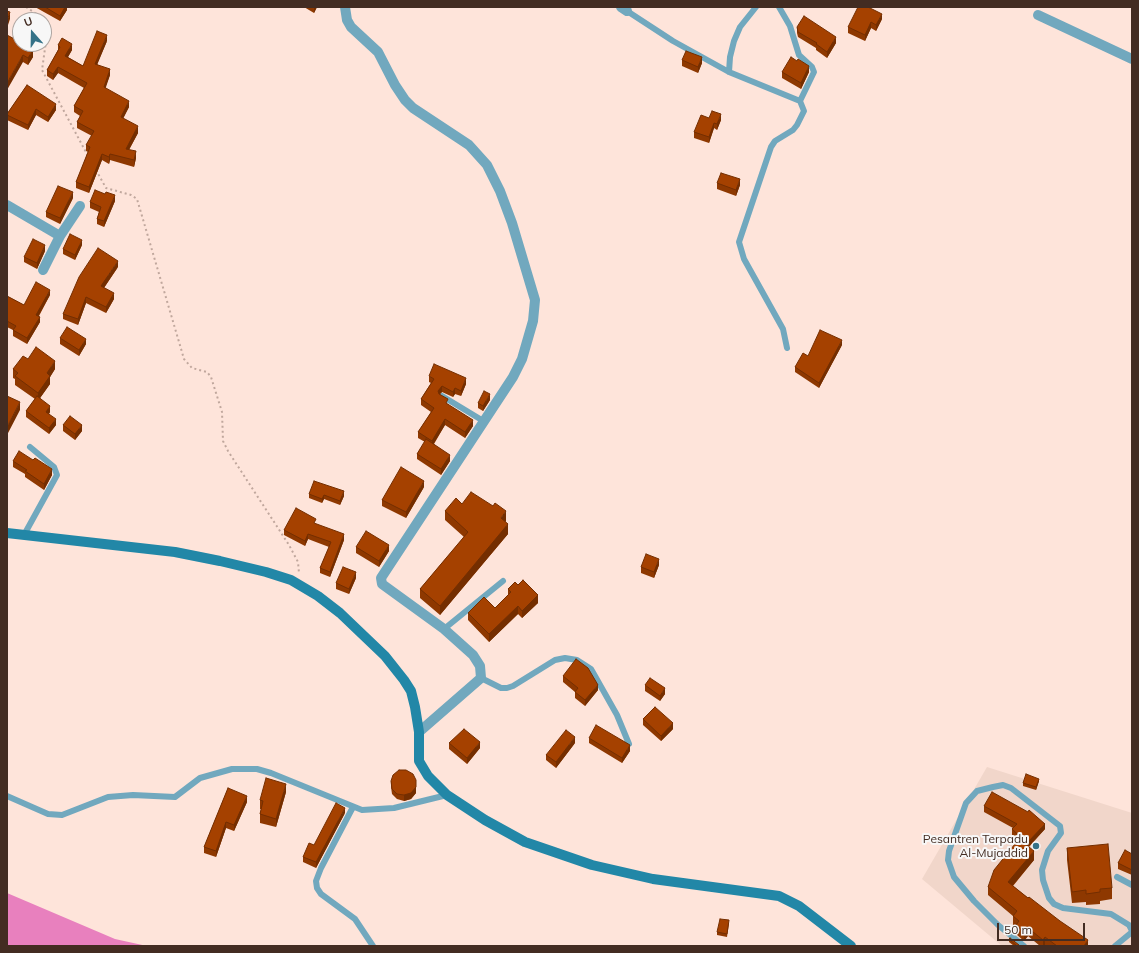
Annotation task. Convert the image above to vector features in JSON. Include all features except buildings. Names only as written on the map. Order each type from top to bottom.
[{"type":"street","points":[[345,7],[347,20],[351,27],[378,52],[395,85],[405,100],[413,108],[469,145],[488,165],[500,191],[514,230],[534,296],[535,315],[522,359],[513,377],[485,422],[381,578],[382,584],[444,629],[478,660],[481,678],[419,732]]},
{"type":"street","points":[[1038,14],[1132,58]]},
{"type":"street","points":[[7,205],[60,236]]},
{"type":"street","points":[[42,270],[60,236],[80,206]]},
{"type":"street","points":[[7,533],[128,546],[220,561],[266,572],[291,580],[340,613],[385,656],[411,691],[419,732],[418,754],[422,768],[447,795],[485,820],[525,842],[592,865],[653,879],[779,896],[799,906],[851,946]]},
{"type":"lane","points":[[730,72],[734,41],[740,27],[756,7]]},
{"type":"lane","points":[[779,7],[790,26],[799,54],[812,67],[814,72],[800,101]]},
{"type":"lane","points":[[624,9],[673,41],[730,72],[800,101],[804,111],[793,130],[776,141],[771,147],[739,242],[744,259],[783,330],[787,348]]},
{"type":"lane","points":[[442,396],[485,422]]},
{"type":"lane","points":[[24,535],[57,475],[54,466],[30,447]]},
{"type":"lane","points":[[444,629],[503,581]]},
{"type":"lane","points":[[481,678],[501,688],[507,688],[513,686],[555,660],[565,658],[577,660],[591,669],[617,715],[628,744]]},
{"type":"lane","points":[[7,796],[48,814],[62,815],[108,797],[133,795],[175,797],[200,778],[232,769],[257,769],[272,773],[354,807],[370,810],[394,808],[447,795]]},
{"type":"lane","points":[[1024,946],[998,925],[974,901],[954,877],[948,860],[949,851],[966,803],[977,791],[1003,785],[1011,788],[1060,826],[1061,833],[1048,851],[1042,870],[1043,880],[1049,898],[1054,904],[1064,908],[1112,914],[1130,924],[1132,931],[1115,946]]},
{"type":"lane","points":[[354,807],[321,868],[316,881],[317,888],[321,894],[355,918],[373,946]]},
{"type":"lane","points":[[1117,877],[1132,885]]},
{"type":"path","points":[[26,7],[47,21],[48,27],[42,70],[88,156]]},
{"type":"path","points":[[96,170],[106,188],[131,195],[137,199],[184,359],[192,368],[207,372],[211,377],[222,412],[222,429],[226,446],[245,480],[294,554],[298,562],[301,586]]},
{"type":"shaded area","name":"Pesantren Terpadu Al-Mujaddid","points":[[987,767],[1132,813],[1132,946],[1002,946],[922,879]]},
{"type":"shaded area","points":[[7,893],[115,939],[147,946],[7,946]]},
{"type":"place","name":"Pesantren Terpadu Al-Mujaddid","points":[[1036,846]]}]
